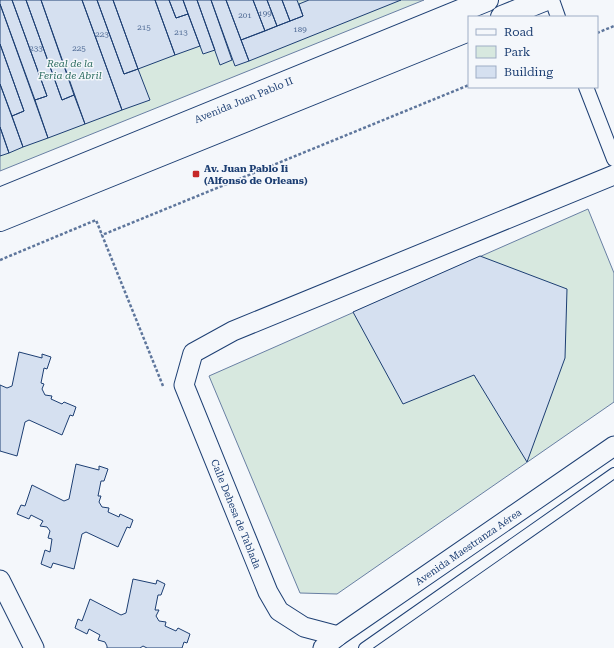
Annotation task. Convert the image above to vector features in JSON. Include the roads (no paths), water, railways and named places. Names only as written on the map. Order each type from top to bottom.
[{"type":"main road","name":"Avenida Juan Pablo II","points":[[0,199],[487,0]]},
{"type":"main road","points":[[504,16],[544,0]]},
{"type":"main road","name":"Avenida Juan Pablo II","points":[[0,220],[468,30]]},
{"type":"street","points":[[552,0],[558,16]]},
{"type":"street","points":[[586,88],[614,159]]},
{"type":"street","name":"Calle Dehesa de Tablada","points":[[330,642],[278,611],[268,592],[184,385],[193,354],[233,331],[614,175]]},
{"type":"street","name":"Avenida Maestranza Aérea","points":[[330,642],[614,446]]},
{"type":"street","points":[[0,580],[34,648]]},
{"type":"lane","points":[[364,648],[614,473]]},
{"type":"place","name":"Av. Juan Pablo Ii (Alfonso de Orleans)","points":[[196,174]]},
{"type":"park label","name":"Real de la Feria de Abril","points":[[70,68]]}]
